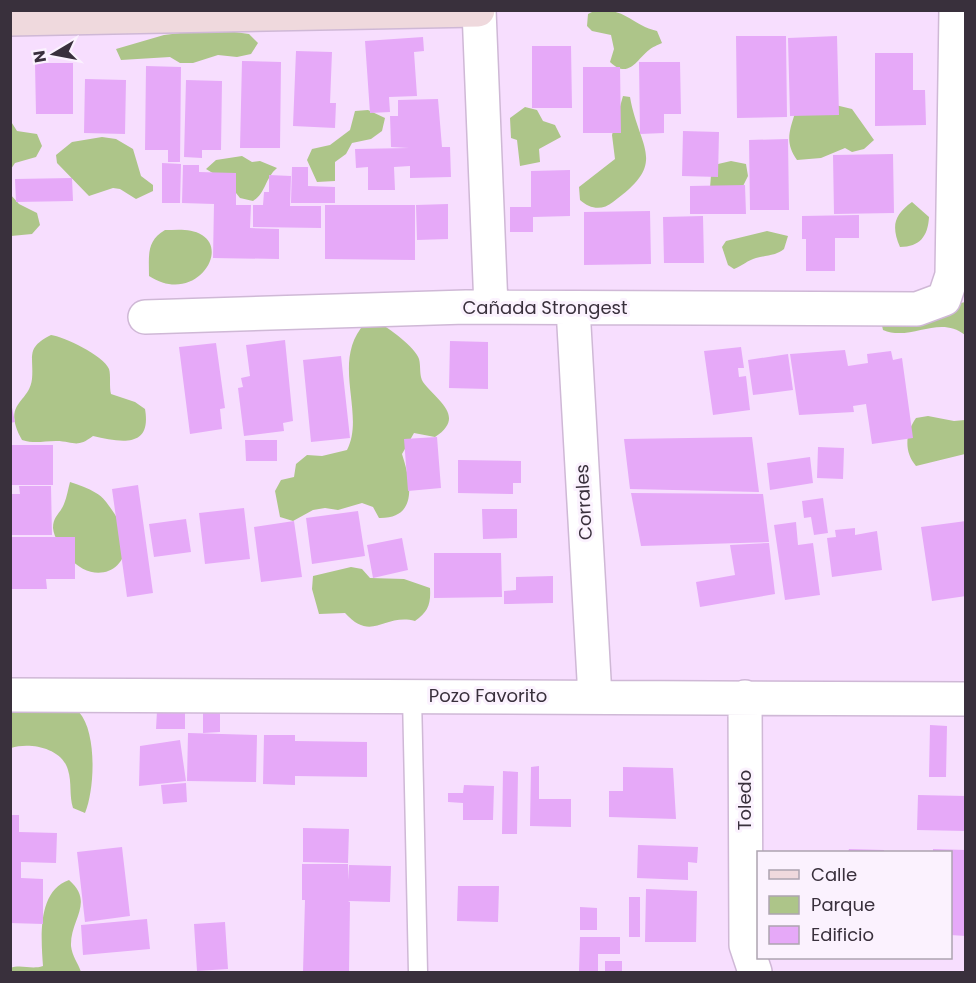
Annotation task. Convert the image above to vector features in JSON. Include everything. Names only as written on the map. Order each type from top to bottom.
[{"type":"street","points":[[10,19],[478,10],[491,307]]},
{"type":"street","name":"Cañada Strongest","points":[[145,317],[491,307],[917,309],[944,299],[952,275],[956,10]]},
{"type":"street","name":"Corrales","points":[[573,308],[596,697]]},
{"type":"street","name":"Pozo Favorito","points":[[10,695],[966,699]]},
{"type":"street","name":"Toledo","points":[[745,697],[746,945],[755,972]]},
{"type":"lane","points":[[412,696],[418,972]]},
{"type":"green space","points":[[594,11],[620,13],[657,31],[662,43],[650,49],[632,66],[622,69],[617,67],[610,62],[614,49],[611,35],[592,31],[587,26],[588,14]]},
{"type":"green space","points":[[213,29],[249,34],[258,43],[251,54],[237,57],[218,55],[193,63],[180,63],[170,57],[121,60],[116,49],[164,35]]},
{"type":"green space","points":[[623,96],[630,97],[646,154],[645,165],[641,176],[613,202],[605,207],[592,207],[580,200],[579,187],[615,159],[612,135]]},
{"type":"green space","points":[[827,103],[852,109],[874,140],[864,149],[852,152],[845,148],[821,158],[797,160],[793,154],[789,137],[795,113]]},
{"type":"green space","points":[[525,107],[537,110],[543,121],[555,125],[561,137],[539,149],[540,162],[520,166],[517,140],[511,138],[510,118]]},
{"type":"green space","points":[[368,110],[385,118],[382,131],[371,139],[352,143],[346,154],[335,162],[335,181],[317,182],[307,160],[312,149],[330,145],[350,130],[355,111]]},
{"type":"green space","points":[[10,120],[17,131],[37,134],[42,146],[36,157],[15,163],[11,169]]},
{"type":"green space","points":[[102,137],[116,139],[133,149],[141,176],[153,185],[153,191],[136,199],[120,189],[113,188],[89,196],[57,163],[56,155],[72,142]]},
{"type":"green space","points":[[242,156],[252,162],[260,161],[277,168],[261,194],[253,201],[240,198],[236,193],[236,187],[206,169],[216,160]]},
{"type":"green space","points":[[731,161],[746,164],[748,176],[742,188],[710,188],[711,175],[718,164]]},
{"type":"green space","points":[[10,194],[19,204],[37,213],[40,225],[32,234],[11,236]]},
{"type":"green space","points":[[912,202],[929,217],[927,230],[918,243],[900,247],[896,222],[901,212]]},
{"type":"green space","points":[[165,230],[193,231],[202,235],[210,243],[212,253],[209,263],[202,273],[192,280],[180,284],[165,283],[149,276],[149,256],[152,244],[154,239]]},
{"type":"green space","points":[[767,231],[788,236],[784,249],[753,259],[734,269],[728,265],[722,247],[726,241]]},
{"type":"green space","points":[[965,302],[965,335],[955,329],[945,327],[904,333],[883,330],[880,317],[929,311]]},
{"type":"green space","points":[[377,322],[401,338],[417,354],[422,380],[446,408],[449,415],[448,422],[435,437],[414,433],[402,454],[408,475],[409,496],[401,512],[392,517],[379,518],[373,507],[362,503],[338,510],[325,508],[313,510],[293,521],[280,517],[275,491],[281,480],[294,477],[296,464],[307,455],[322,456],[347,450],[352,436],[353,420],[350,354],[355,338],[365,323]]},
{"type":"green space","points":[[51,335],[73,343],[100,358],[109,369],[111,394],[135,402],[145,409],[146,422],[144,431],[139,437],[123,441],[93,436],[79,443],[22,440],[16,427],[15,411],[30,387],[32,353],[37,344]]},
{"type":"green space","points":[[928,416],[954,421],[965,420],[965,454],[916,466],[909,455],[908,437],[916,418]]},
{"type":"green space","points":[[70,482],[99,495],[114,513],[123,531],[125,546],[122,559],[115,568],[104,572],[92,572],[80,567],[68,556],[57,539],[53,524],[64,504]]},
{"type":"green space","points":[[351,567],[362,569],[370,578],[404,579],[430,588],[430,599],[426,611],[415,621],[395,621],[371,627],[354,622],[345,613],[319,614],[312,589],[313,576]]},
{"type":"green space","points":[[11,706],[79,712],[89,733],[92,761],[91,790],[85,813],[73,808],[68,770],[65,762],[59,756],[44,748],[19,746],[11,748]]},
{"type":"green space","points":[[69,880],[77,888],[80,896],[81,904],[71,946],[81,972],[11,972],[10,968],[14,967],[43,966],[42,929],[46,905],[51,894]]},
{"type":"building","points":[[736,36],[786,36],[787,117],[737,118]]},
{"type":"building","points":[[837,36],[839,115],[790,116],[788,38]]},
{"type":"building","points":[[423,37],[424,51],[414,52],[417,96],[389,97],[390,112],[370,113],[365,41]]},
{"type":"building","points":[[532,46],[571,46],[572,108],[532,108]]},
{"type":"building","points":[[296,51],[332,52],[330,103],[336,103],[335,128],[293,126]]},
{"type":"building","points":[[875,53],[913,53],[913,90],[925,90],[926,125],[875,126]]},
{"type":"building","points":[[242,61],[281,62],[280,148],[240,148]]},
{"type":"building","points":[[639,62],[680,62],[681,114],[664,114],[664,133],[640,134]]},
{"type":"building","points":[[35,63],[73,63],[73,114],[36,114]]},
{"type":"building","points":[[146,66],[181,67],[180,162],[168,162],[168,150],[145,150]]},
{"type":"building","points":[[583,67],[620,67],[621,133],[583,133]]},
{"type":"building","points":[[85,79],[126,80],[125,134],[84,133]]},
{"type":"building","points":[[186,80],[222,81],[221,150],[202,150],[202,158],[184,157]]},
{"type":"building","points":[[438,99],[442,147],[450,147],[451,177],[410,178],[410,166],[394,167],[395,190],[368,190],[368,167],[356,168],[355,149],[409,148],[391,147],[390,116],[398,116],[398,100]]},
{"type":"building","points":[[683,131],[719,132],[718,177],[682,176]]},
{"type":"building","points":[[788,139],[789,210],[750,210],[749,140]]},
{"type":"building","points":[[893,154],[894,213],[834,214],[833,155]]},
{"type":"building","points":[[162,163],[181,164],[180,203],[162,203]]},
{"type":"building","points":[[183,165],[199,165],[199,172],[236,173],[236,205],[251,205],[250,228],[279,229],[279,259],[213,258],[214,204],[182,203]]},
{"type":"building","points":[[292,167],[308,167],[308,186],[335,187],[335,203],[291,203]]},
{"type":"building","points":[[570,170],[570,216],[533,217],[533,232],[510,232],[510,207],[531,207],[531,171]]},
{"type":"building","points":[[269,175],[291,176],[290,206],[321,206],[321,228],[253,227],[253,205],[263,205],[264,192],[269,192]]},
{"type":"building","points":[[72,178],[73,201],[16,202],[15,179]]},
{"type":"building","points":[[745,185],[746,214],[690,214],[690,186]]},
{"type":"building","points":[[448,204],[448,239],[417,240],[416,205]]},
{"type":"building","points":[[325,205],[415,205],[415,260],[325,259]]},
{"type":"building","points":[[650,211],[651,264],[584,265],[584,212]]},
{"type":"building","points":[[859,215],[859,238],[835,238],[835,271],[806,271],[806,239],[802,239],[802,216]]},
{"type":"building","points":[[703,216],[704,263],[664,263],[663,217]]},
{"type":"building","points":[[285,340],[293,421],[283,423],[284,431],[244,436],[238,388],[243,387],[241,378],[250,376],[246,345]]},
{"type":"building","points":[[450,341],[488,342],[488,389],[449,388]]},
{"type":"building","points":[[216,343],[225,408],[220,409],[222,429],[190,434],[179,347]]},
{"type":"building","points":[[741,347],[744,368],[738,368],[739,377],[746,376],[750,410],[713,415],[704,351]]},
{"type":"building","points":[[845,350],[848,366],[868,363],[867,354],[891,351],[893,360],[902,358],[913,438],[872,444],[866,404],[853,406],[854,412],[799,415],[790,354]]},
{"type":"building","points":[[788,354],[793,390],[753,395],[748,360]]},
{"type":"building","points":[[341,356],[350,438],[311,442],[303,360]]},
{"type":"building","points":[[10,398],[15,422],[10,423]]},
{"type":"building","points":[[437,437],[441,488],[408,491],[404,439]]},
{"type":"building","points":[[752,437],[759,492],[630,489],[624,439]]},
{"type":"building","points":[[245,440],[277,440],[277,461],[246,461]]},
{"type":"building","points":[[10,445],[53,445],[53,485],[10,485]]},
{"type":"building","points":[[818,447],[844,448],[843,479],[817,478]]},
{"type":"building","points":[[810,457],[813,483],[770,490],[767,463]]},
{"type":"building","points":[[458,460],[521,461],[521,483],[513,483],[513,494],[458,493]]},
{"type":"building","points":[[138,485],[153,593],[127,597],[112,489]]},
{"type":"building","points":[[19,486],[51,486],[52,535],[10,535],[10,494],[20,494]]},
{"type":"building","points":[[631,493],[763,494],[769,542],[641,546]]},
{"type":"building","points":[[823,498],[828,533],[814,535],[811,517],[804,518],[802,501]]},
{"type":"building","points":[[244,508],[250,559],[205,564],[199,513]]},
{"type":"building","points":[[482,509],[517,509],[517,538],[483,539]]},
{"type":"building","points":[[358,511],[365,556],[312,564],[306,518]]},
{"type":"building","points":[[186,519],[191,552],[154,557],[149,524]]},
{"type":"building","points":[[294,521],[302,577],[261,582],[254,527]]},
{"type":"building","points":[[966,521],[966,596],[932,601],[921,527]]},
{"type":"building","points":[[796,522],[798,545],[813,543],[820,595],[785,600],[774,525]]},
{"type":"building","points":[[855,528],[855,535],[877,531],[882,570],[832,577],[827,538],[836,537],[835,530]]},
{"type":"building","points":[[10,537],[75,537],[75,579],[46,579],[47,589],[10,589]]},
{"type":"building","points":[[402,538],[408,570],[373,578],[367,545]]},
{"type":"building","points":[[769,543],[775,594],[700,607],[696,582],[735,575],[730,545]]},
{"type":"building","points":[[434,553],[501,553],[502,597],[434,598]]},
{"type":"building","points":[[553,576],[553,603],[504,604],[504,591],[516,590],[516,577]]},
{"type":"building","points":[[157,711],[185,711],[185,729],[156,729]]},
{"type":"building","points":[[203,711],[220,711],[220,732],[203,733]]},
{"type":"building","points":[[930,725],[947,726],[946,777],[929,777]]},
{"type":"building","points":[[188,733],[257,735],[256,782],[187,781]]},
{"type":"building","points":[[264,735],[295,735],[295,741],[367,742],[367,777],[295,776],[295,785],[263,784]]},
{"type":"building","points":[[180,740],[186,781],[139,786],[140,746]]},
{"type":"building","points":[[539,766],[539,799],[571,799],[571,827],[530,826],[531,767]]},
{"type":"building","points":[[623,767],[673,768],[676,819],[609,817],[609,791],[623,791]]},
{"type":"building","points":[[503,771],[518,772],[517,834],[502,834]]},
{"type":"building","points":[[186,783],[187,802],[163,804],[161,785]]},
{"type":"building","points":[[464,785],[494,786],[493,820],[463,820],[463,803],[448,802],[448,793],[463,793]]},
{"type":"building","points":[[918,795],[966,796],[966,831],[917,830]]},
{"type":"building","points":[[10,815],[19,815],[19,832],[57,833],[56,863],[21,862],[21,878],[43,879],[43,924],[10,923]]},
{"type":"building","points":[[303,828],[349,829],[348,863],[303,862]]},
{"type":"building","points":[[638,845],[698,847],[697,863],[688,862],[688,880],[637,878]]},
{"type":"building","points":[[122,847],[130,916],[85,922],[77,852]]},
{"type":"building","points":[[849,849],[884,850],[884,851],[848,851]]},
{"type":"building","points":[[933,849],[966,850],[966,936],[952,935],[952,851],[933,851]]},
{"type":"building","points":[[302,864],[348,864],[348,880],[349,865],[391,866],[390,902],[348,901],[350,902],[349,972],[303,972],[305,900],[302,900]]},
{"type":"building","points":[[458,886],[499,886],[498,922],[457,921]]},
{"type":"building","points":[[646,889],[697,891],[696,942],[645,942]]},
{"type":"building","points":[[629,897],[640,897],[640,937],[629,937]]},
{"type":"building","points":[[580,907],[597,908],[597,930],[580,930]]},
{"type":"building","points":[[147,919],[150,949],[83,955],[81,925]]},
{"type":"building","points":[[225,922],[228,969],[197,971],[194,924]]},
{"type":"building","points":[[580,937],[620,937],[620,954],[598,954],[598,972],[579,971]]},
{"type":"building","points":[[605,961],[622,961],[622,972],[605,972]]}]
